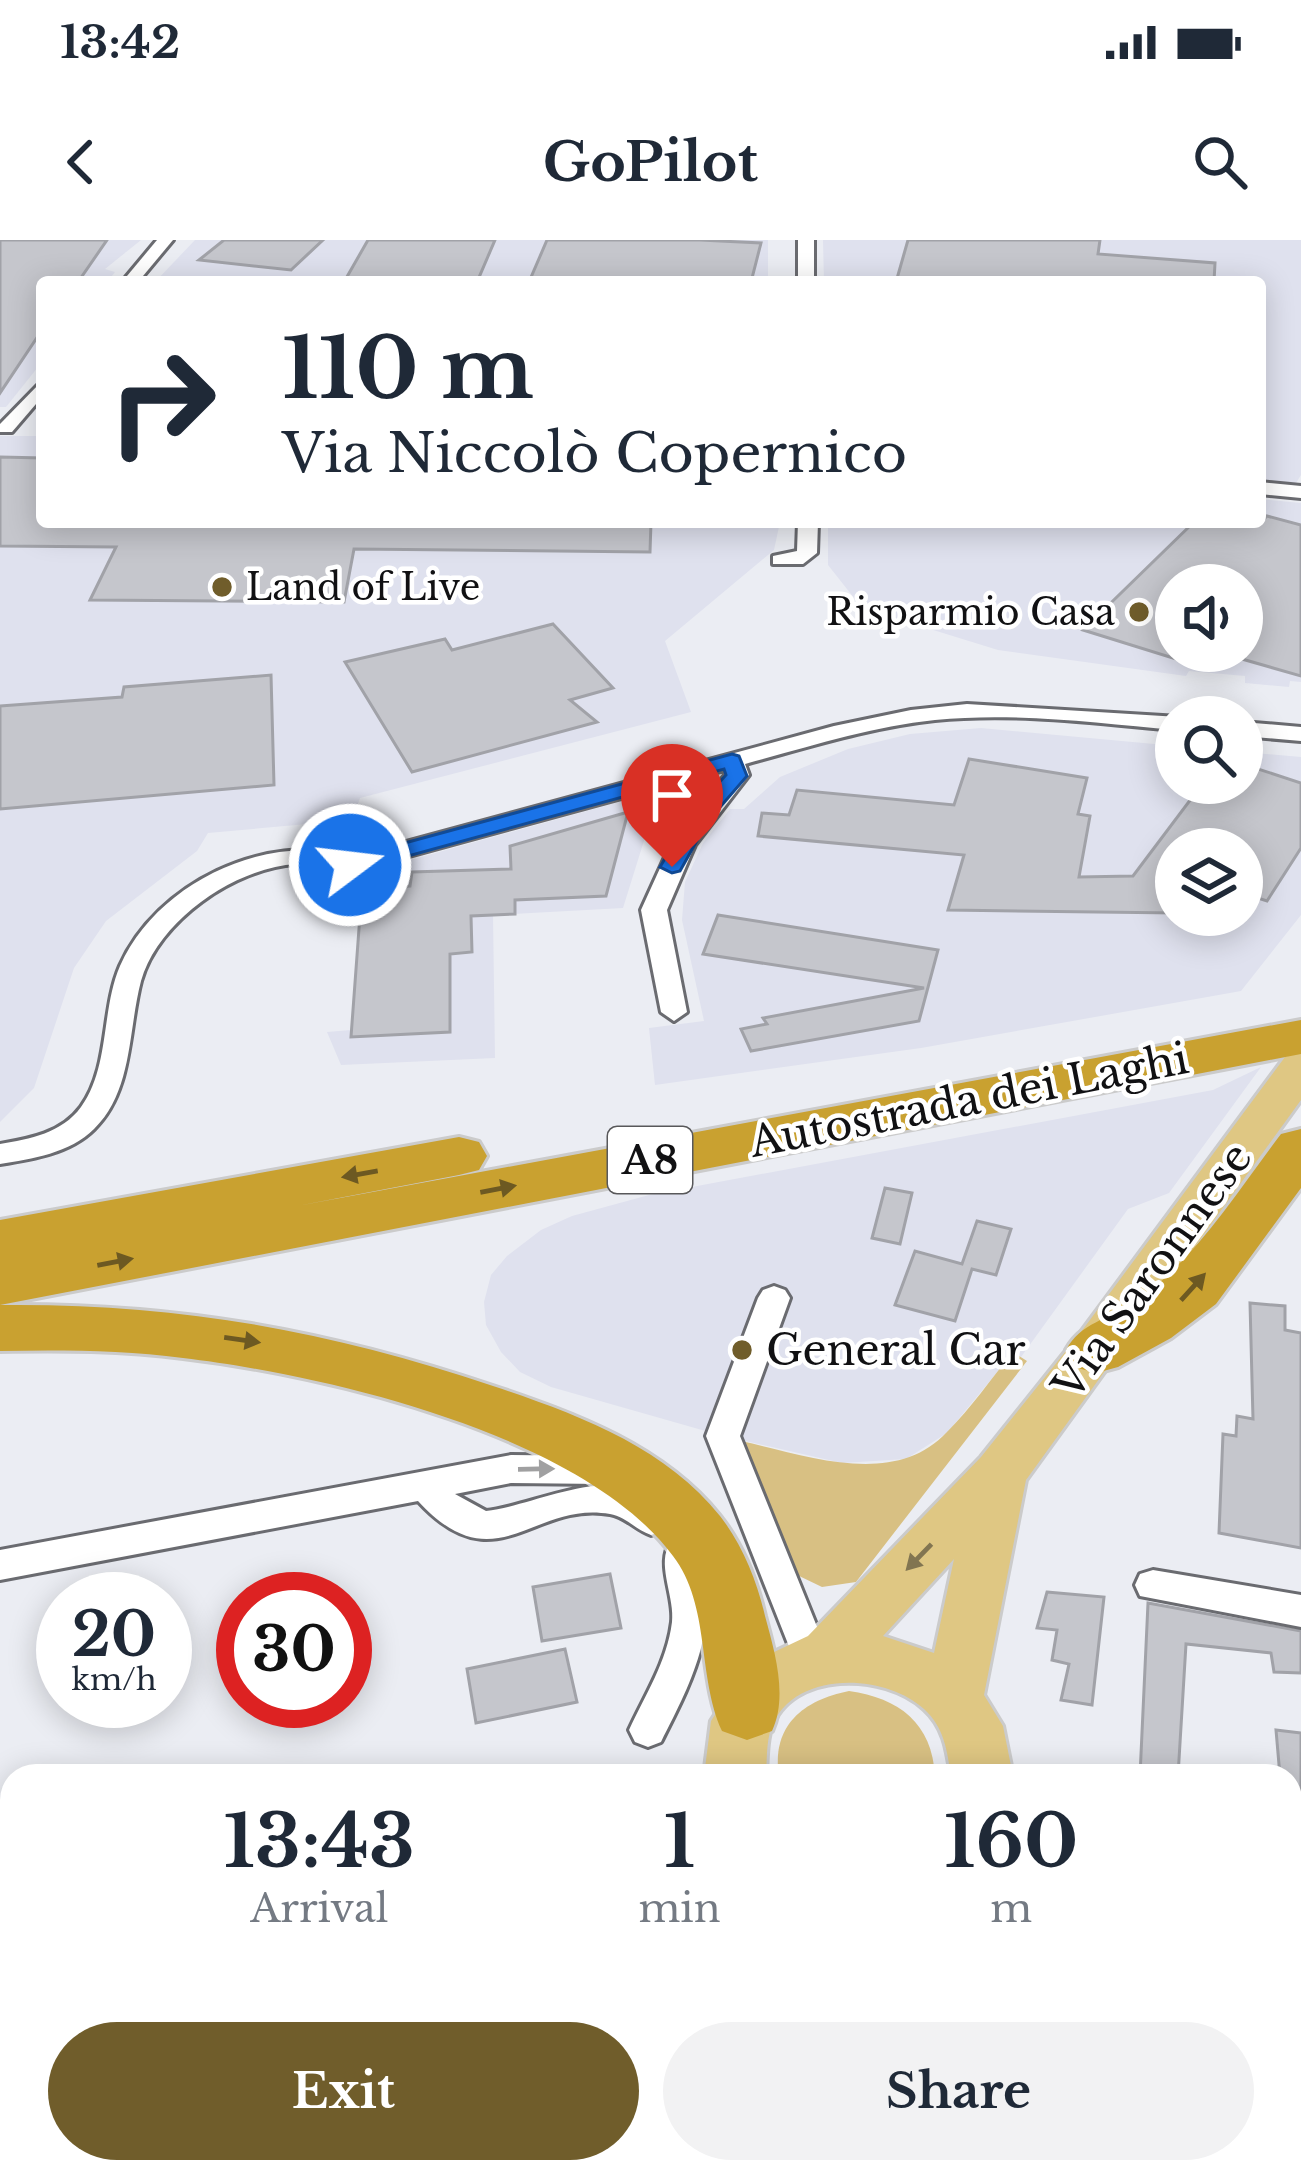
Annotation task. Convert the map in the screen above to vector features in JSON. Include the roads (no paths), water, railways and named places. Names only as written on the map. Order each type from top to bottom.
[{"type":"highway","name":"Autostrada dei Laghi","points":[[0,1241],[1301,1001]]},
{"type":"highway","name":"Autostrada dei Laghi","points":[[0,1283],[1301,1037]]},
{"type":"highway","points":[[1096,1350],[1150,1322],[1195,1288],[1301,1148]]},
{"type":"highway","points":[[0,1328],[148,1328],[256,1342],[360,1366],[547,1429],[600,1453],[647,1485],[698,1538],[721,1583],[747,1708]]},
{"type":"main road","name":"Via Saronnese","points":[[747,1708],[767,1684],[819,1658],[1000,1473],[1096,1350],[1300,1068]]},
{"type":"main road","name":"Via Saronnese","points":[[953,1702],[1000,1473]]},
{"type":"main road","points":[[819,1658],[879,1657],[913,1669],[953,1702],[977,1739],[982,1764]]},
{"type":"main road","points":[[735,1764],[735,1744],[747,1708]]},
{"type":"street","points":[[135,276],[166,240]]},
{"type":"street","points":[[806,240],[806,276]]},
{"type":"street","points":[[3,428],[36,392]]},
{"type":"street","points":[[3,428],[36,429]]},
{"type":"street","points":[[1266,489],[1301,492]]},
{"type":"street","points":[[780,560],[796,560],[807,553],[808,528]]},
{"type":"street","points":[[0,1154],[57,1140],[89,1117],[102,1096],[135,962],[159,926],[216,885],[285,854],[329,854],[350,865],[732,760],[940,712],[1048,713],[1155,721]]},
{"type":"street","points":[[1263,731],[1301,734]]},
{"type":"street","points":[[674,1012],[654,910],[683,844],[737,776],[732,760]]},
{"type":"street","points":[[774,1298],[723,1436],[819,1658]]},
{"type":"street","points":[[0,1565],[511,1469],[596,1468],[647,1485]]},
{"type":"street","points":[[423,1483],[445,1507],[486,1525],[574,1500],[604,1499],[642,1513],[670,1539],[694,1590],[687,1647],[648,1730]]},
{"type":"street","points":[[1153,1585],[1301,1611]]},
{"type":"place","name":"Land of Live","points":[[222,587]]},
{"type":"place","name":"Risparmio Casa","points":[[1139,612]]},
{"type":"place","name":"General Car","points":[[742,1350]]}]
